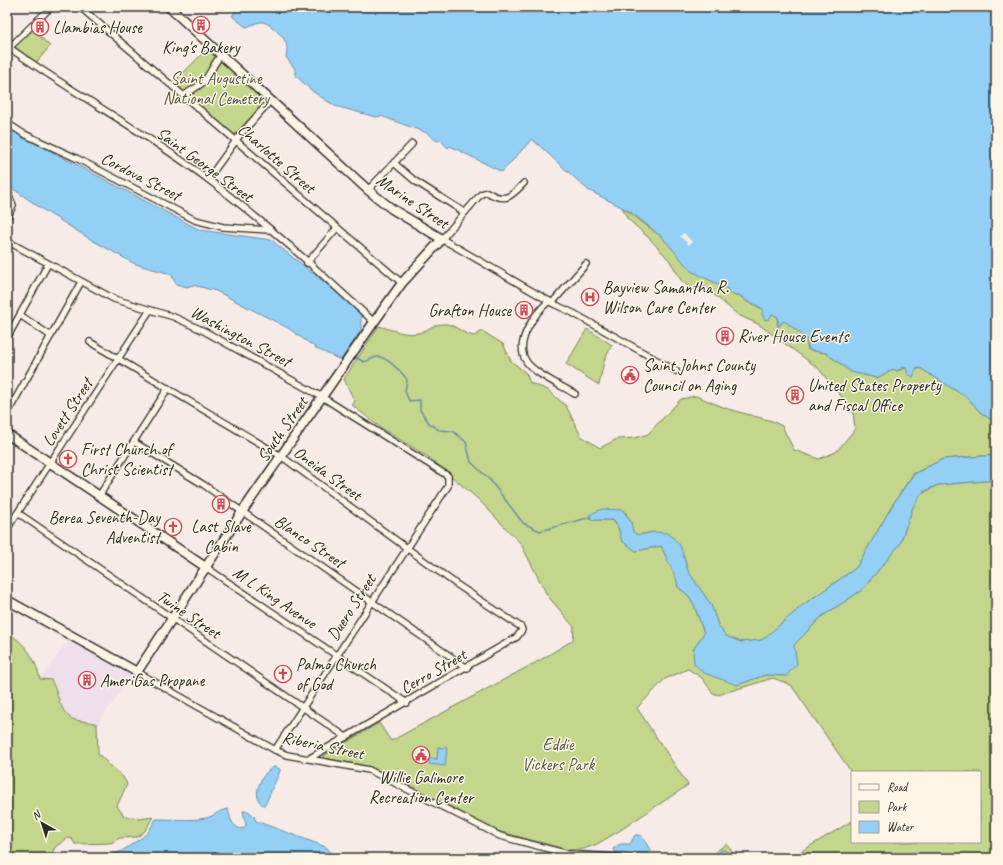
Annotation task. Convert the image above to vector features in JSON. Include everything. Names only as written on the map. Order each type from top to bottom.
[{"type":"street","points":[[8,48],[51,7]]},
{"type":"street","name":"Charlotte Street","points":[[80,7],[402,283]]},
{"type":"street","name":"Marine Street","points":[[169,7],[270,101],[392,210],[550,302],[573,312],[676,371]]},
{"type":"street","name":"Saint George Street","points":[[8,48],[208,179],[374,322]]},
{"type":"street","points":[[184,96],[191,89],[205,80],[213,65],[221,56]]},
{"type":"street","points":[[208,179],[236,141],[270,101]]},
{"type":"street","name":"Cordova Street","points":[[7,123],[24,134],[78,159],[195,220],[223,227],[269,230]]},
{"type":"street","points":[[368,190],[412,144]]},
{"type":"street","points":[[394,163],[415,182],[464,212]]},
{"type":"street","name":"South Street","points":[[137,672],[207,568],[242,512],[402,283],[464,212],[484,192],[498,198],[508,197],[524,183]]},
{"type":"street","points":[[7,191],[13,205],[7,218]]},
{"type":"street","points":[[307,263],[337,228]]},
{"type":"street","name":"Washington Street","points":[[7,241],[114,299],[174,317],[204,331],[322,397],[433,466],[445,474],[449,479]]},
{"type":"street","points":[[7,338],[48,264]]},
{"type":"street","points":[[575,394],[537,371],[526,362],[523,353],[527,331],[541,308],[550,302],[586,264]]},
{"type":"street","points":[[7,414],[81,282]]},
{"type":"street","name":"Lovett Street","points":[[7,529],[150,310]]},
{"type":"street","points":[[20,315],[51,336]]},
{"type":"street","name":"Oneida Street","points":[[90,342],[281,456],[456,584],[521,627]]},
{"type":"street","points":[[99,496],[168,388]]},
{"type":"street","points":[[7,434],[207,568]]},
{"type":"street","name":"Blanco Street","points":[[134,442],[204,485],[372,600],[467,668]]},
{"type":"street","name":"Duero Street","points":[[275,750],[336,654],[448,486],[449,479]]},
{"type":"street","name":"Twine Street","points":[[18,513],[172,620],[346,737]]},
{"type":"street","name":"M L King Avenue","points":[[207,568],[407,702]]},
{"type":"street","name":"Riberia Street","points":[[7,600],[275,750],[287,755],[360,768],[376,773],[435,805],[500,836],[568,854],[630,858]]},
{"type":"street","name":"Cerro Street","points":[[310,758],[467,668],[517,637],[522,630],[521,627]]},
{"type":"shaded area","points":[[70,639],[134,674],[97,724],[90,721],[74,720],[65,712],[55,686],[40,679]]},
{"type":"green space","points":[[32,29],[50,46],[36,63],[14,47]]},
{"type":"green space","name":"Saint Augustine National Cemetery","points":[[208,48],[266,101],[234,135],[173,83]]},
{"type":"green space","name":"Eddie Vickers Park","points":[[622,207],[663,238],[696,273],[728,289],[733,295],[739,295],[746,301],[762,309],[769,317],[772,314],[778,317],[777,324],[779,326],[784,321],[786,322],[806,338],[808,350],[826,353],[851,372],[877,378],[893,369],[897,371],[906,368],[908,374],[920,368],[969,399],[980,412],[996,423],[996,455],[943,459],[913,474],[895,501],[856,568],[803,605],[763,640],[741,642],[726,636],[718,625],[711,605],[688,571],[684,557],[654,532],[638,535],[632,532],[631,522],[625,512],[591,520],[612,520],[618,527],[622,541],[636,551],[661,546],[677,578],[678,587],[689,596],[694,605],[704,633],[693,650],[737,685],[765,675],[786,676],[794,645],[821,617],[862,590],[900,544],[913,507],[920,495],[938,485],[996,480],[996,858],[790,858],[851,822],[851,843],[981,843],[981,771],[851,772],[791,685],[773,678],[718,695],[713,693],[702,678],[688,669],[665,679],[637,708],[688,785],[619,831],[597,844],[584,849],[569,850],[497,831],[386,773],[367,766],[324,758],[323,756],[379,723],[391,741],[542,659],[573,640],[574,627],[547,595],[521,544],[479,500],[430,458],[381,428],[352,405],[355,402],[344,379],[379,326],[408,334],[418,333],[442,324],[451,325],[467,334],[475,336],[482,331],[503,344],[511,361],[526,373],[530,383],[548,390],[566,406],[581,436],[600,448],[617,439],[635,438],[648,434],[681,399],[696,396],[728,409],[772,421],[782,426],[794,450],[819,459],[836,452],[855,429],[853,411],[818,368],[758,324],[738,315],[712,293],[691,289],[681,280],[670,261],[650,239],[627,218]]},
{"type":"green space","points":[[587,329],[612,345],[604,361],[599,385],[566,364]]},
{"type":"green space","points":[[7,632],[19,641],[29,652],[40,679],[51,680],[66,714],[75,720],[97,724],[98,754],[123,777],[127,784],[117,806],[124,816],[140,819],[153,817],[145,831],[137,837],[120,838],[111,843],[75,844],[72,839],[68,838],[55,847],[50,858],[7,858]]},
{"type":"green space","points":[[727,844],[736,858],[715,858],[716,851]]},
{"type":"water","points":[[230,7],[996,7],[996,423],[980,412],[969,399],[920,368],[916,369],[913,377],[908,374],[906,368],[902,367],[897,371],[893,369],[877,378],[851,372],[826,353],[809,350],[806,338],[786,322],[783,321],[778,327],[778,317],[772,314],[769,319],[765,320],[762,314],[763,309],[739,295],[731,294],[728,289],[691,271],[663,238],[631,212],[588,190],[532,139],[502,172],[450,146],[448,148],[440,140],[437,141],[427,133],[381,116],[376,117],[335,106],[312,91],[295,75],[295,69],[286,57],[286,43],[278,32],[264,22],[246,27],[232,16],[235,12]]},
{"type":"water","points":[[7,128],[200,230],[271,240],[344,298],[361,315],[361,330],[341,360],[319,350],[288,328],[216,291],[193,285],[187,287],[176,284],[171,274],[135,264],[90,239],[45,211],[12,188],[7,182]]},
{"type":"water","points":[[996,455],[996,480],[938,485],[923,492],[913,507],[900,544],[862,590],[821,617],[794,645],[797,664],[786,676],[765,675],[737,685],[704,673],[694,664],[693,650],[704,633],[694,605],[689,596],[678,587],[676,578],[661,546],[636,551],[622,541],[618,527],[613,520],[591,520],[589,515],[602,509],[623,510],[631,522],[633,532],[638,535],[654,532],[668,533],[680,545],[688,571],[711,605],[718,625],[726,636],[741,642],[762,640],[803,605],[856,568],[895,501],[914,474],[943,459]]},
{"type":"water","points":[[438,747],[447,748],[445,766],[429,764],[430,758],[437,759]]},
{"type":"water","points":[[275,767],[280,769],[280,771],[265,805],[263,805],[259,801],[258,796],[259,784],[266,773]]},
{"type":"water","points":[[228,809],[232,822],[236,827],[243,829],[246,825],[243,811],[248,811],[254,816],[256,821],[326,847],[336,858],[102,858],[122,851],[147,834],[156,819],[200,819]]},
{"type":"water","points":[[635,835],[641,835],[651,851],[646,853],[614,852],[613,849],[620,844],[630,844]]},
{"type":"water","points":[[721,850],[725,850],[732,858],[717,858]]},
{"type":"pier","points":[[684,233],[692,242],[689,245],[680,236]]},
{"type":"waterway","points":[[353,356],[364,362],[380,357],[398,369],[407,380],[405,391],[409,401],[420,400],[420,410],[429,423],[439,430],[453,431],[466,442],[471,462],[490,480],[523,523],[540,531],[591,517]]},
{"type":"place","name":"King's Bakery","points":[[201,25]]},
{"type":"place","name":"Llambias House","points":[[40,27]]},
{"type":"place","name":"Bayview Samantha R. Wilson Care Center","points":[[590,297]]},
{"type":"place","name":"Grafton House","points":[[524,310]]},
{"type":"place","name":"River House Events","points":[[725,336]]},
{"type":"place","name":"Saint Johns County Council on Aging","points":[[630,375]]},
{"type":"place","name":"United States Property and Fiscal Office","points":[[795,395]]},
{"type":"place","name":"First Church of Christ Scientist","points":[[68,459]]},
{"type":"place","name":"Last Slave Cabin","points":[[221,504]]},
{"type":"place","name":"Berea Seventh-Day Adventist","points":[[173,527]]},
{"type":"place","name":"Palmo Church of God","points":[[283,674]]},
{"type":"place","name":"AmeriGas Propane","points":[[87,680]]},
{"type":"place","name":"Willie Galimore Recreation Center","points":[[421,755]]}]
